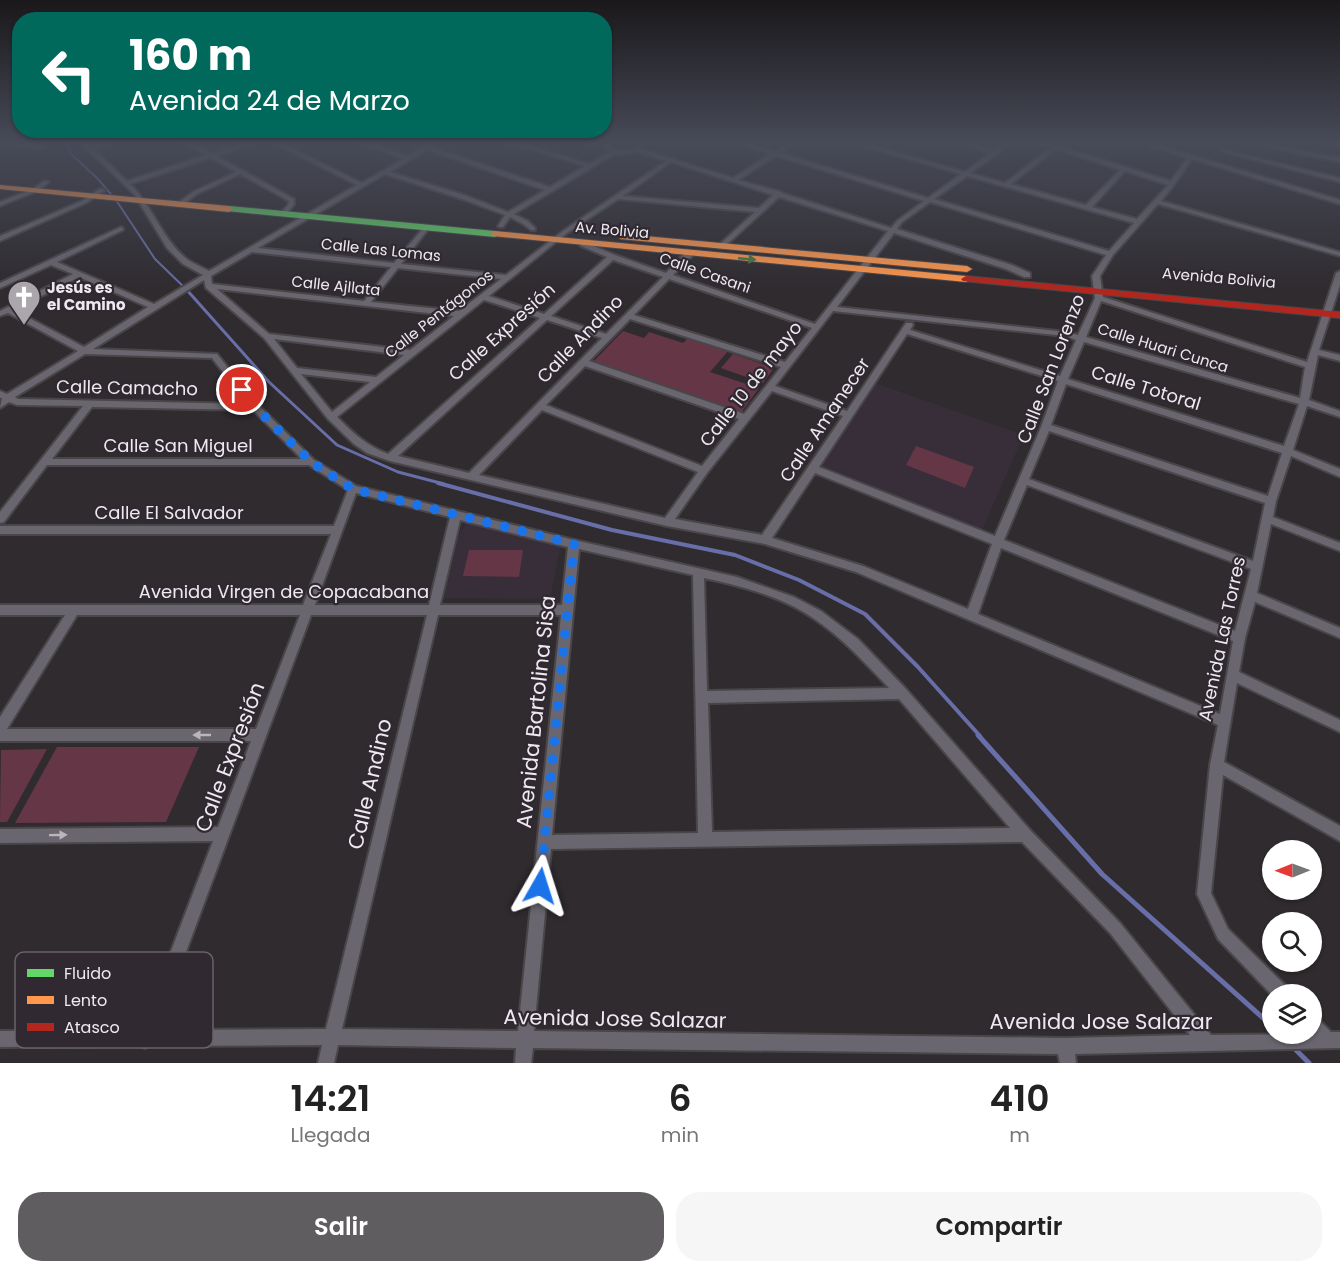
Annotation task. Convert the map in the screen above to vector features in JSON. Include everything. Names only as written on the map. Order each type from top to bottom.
[{"type":"street","points":[[0,204],[30,191]]},
{"type":"street","points":[[60,191],[101,194]]},
{"type":"street","points":[[75,191],[101,194]]},
{"type":"street","points":[[127,191],[170,246],[186,262],[207,274]]},
{"type":"street","points":[[129,193],[134,191]]},
{"type":"street","points":[[184,200],[203,191]]},
{"type":"street","points":[[276,191],[292,200],[286,210]]},
{"type":"street","points":[[2,399],[85,351],[207,274],[351,191]]},
{"type":"street","points":[[440,191],[509,214],[530,224],[533,230]]},
{"type":"street","points":[[501,226],[509,214],[550,191]]},
{"type":"street","name":"Calle Pentágonos","points":[[331,417],[559,237],[625,191]]},
{"type":"street","points":[[771,191],[1009,267],[1027,275]]},
{"type":"street","points":[[896,191],[1110,255]]},
{"type":"street","points":[[868,265],[893,229],[942,191]]},
{"type":"street","points":[[1023,191],[1139,222]]},
{"type":"street","points":[[1088,207],[1104,191]]},
{"type":"street","name":"Calle San Lorenzo","points":[[972,614],[998,542],[1025,482],[1047,428],[1063,379],[1082,338],[1098,290],[1098,270],[1166,191]]},
{"type":"street","points":[[1302,191],[1340,202]]},
{"type":"street","name":"Av. Bolivia","points":[[101,194],[129,193],[426,228],[723,246],[868,265],[1098,290]]},
{"type":"street","points":[[723,246],[779,193]]},
{"type":"street","points":[[0,239],[101,194]]},
{"type":"street","points":[[616,197],[760,210]]},
{"type":"street","points":[[1157,202],[1340,254]]},
{"type":"street","points":[[286,210],[321,209]]},
{"type":"street","name":"Av. Bolivia","points":[[321,209],[501,226],[533,230],[584,244],[688,254],[1027,275],[1098,290]]},
{"type":"street","points":[[367,303],[426,228]]},
{"type":"street","points":[[0,286],[121,229]]},
{"type":"street","name":"Calle Casani","points":[[584,244],[612,257],[668,274],[817,327]]},
{"type":"street","name":"Calle Las Lomas","points":[[251,250],[508,277]]},
{"type":"street","name":"Calle Andino","points":[[472,476],[688,254]]},
{"type":"street","name":"Calle Expresión","points":[[390,458],[612,257]]},
{"type":"street","points":[[51,262],[154,307]]},
{"type":"street","name":"Calle 10 de mayo","points":[[668,522],[745,418],[868,265]]},
{"type":"street","name":"Avenida Las Torres","points":[[1272,984],[1223,933],[1204,894],[1217,765],[1239,638],[1251,595],[1271,501],[1304,402],[1314,351],[1332,308],[1340,273]]},
{"type":"street","points":[[4,312],[79,274]]},
{"type":"street","points":[[207,274],[209,286],[267,336],[331,417],[363,446],[390,458],[668,522],[765,540],[859,568],[1224,722]]},
{"type":"street","name":"Calle Ajllata","points":[[209,286],[461,314]]},
{"type":"street","points":[[1098,290],[1310,366]]},
{"type":"street","name":"Avenida Bolivia","points":[[1098,290],[1332,308],[1340,315]]},
{"type":"street","points":[[483,297],[608,337]]},
{"type":"street","name":"Calle Huari Cunca","points":[[833,309],[1043,330],[1082,338],[1340,414]]},
{"type":"street","points":[[4,312],[85,351],[214,356],[255,407],[311,462],[353,489],[756,587],[790,600],[817,614],[854,643],[902,693],[1025,835],[1115,928],[1208,1044]]},
{"type":"street","points":[[628,316],[787,366]]},
{"type":"street","name":"Calle Amanecer","points":[[765,540],[914,318]]},
{"type":"street","name":"Calle Totoral","points":[[905,331],[1272,445],[1340,473]]},
{"type":"street","points":[[267,336],[412,353]]},
{"type":"street","points":[[1314,351],[1340,358]]},
{"type":"street","points":[[583,362],[745,418]]},
{"type":"street","points":[[293,370],[378,380]]},
{"type":"street","points":[[770,387],[848,415]]},
{"type":"street","name":"Calle Camacho","points":[[2,399],[17,402],[89,405],[255,407]]},
{"type":"street","points":[[0,519],[89,405]]},
{"type":"street","points":[[540,406],[704,471]]},
{"type":"street","points":[[1047,428],[1271,501]]},
{"type":"street","name":"Calle San Miguel","points":[[44,462],[311,462]]},
{"type":"street","points":[[813,468],[1239,638]]},
{"type":"street","points":[[1025,482],[1257,567]]},
{"type":"street","name":"Calle Expresión","points":[[178,952],[353,489]]},
{"type":"street","name":"Calle Andino","points":[[326,1063],[456,515]]},
{"type":"street","points":[[1268,519],[1340,548]]},
{"type":"street","name":"Calle El Salvador","points":[[0,530],[338,530]]},
{"type":"street","name":"Avenida Bartolina Sisa","points":[[523,1063],[574,544]]},
{"type":"street","points":[[698,573],[705,839]]},
{"type":"street","points":[[1251,595],[1340,633]]},
{"type":"street","name":"Avenida Virgen de Copacabana","points":[[0,610],[567,610]]},
{"type":"street","points":[[0,728],[74,610]]},
{"type":"street","points":[[1232,674],[1340,726]]},
{"type":"street","points":[[701,698],[902,693]]},
{"type":"street","points":[[0,735],[261,735]]},
{"type":"street","points":[[1217,765],[1340,834]]},
{"type":"street","points":[[0,836],[223,834]]},
{"type":"street","points":[[544,842],[1025,835]]},
{"type":"street","name":"Avenida Jose Salazar","points":[[213,1039],[332,1037],[525,1040],[1066,1055],[1208,1044],[1334,1040]]},
{"type":"street","name":"Avenida Jose Salazar","points":[[0,1039],[15,1039]]},
{"type":"shaded area","points":[[623,331],[644,338],[649,332],[683,343],[688,338],[729,350],[710,372],[759,388],[740,414],[592,363]]},
{"type":"shaded area","points":[[733,354],[774,368],[763,383],[721,368]]},
{"type":"shaded area","points":[[875,383],[1024,435],[982,530],[820,465]]},
{"type":"shaded area","points":[[916,446],[974,467],[965,488],[906,465]]},
{"type":"shaded area","points":[[467,522],[561,545],[550,599],[444,598],[458,537]]},
{"type":"shaded area","points":[[469,550],[523,550],[519,577],[463,576]]},
{"type":"shaded area","points":[[57,747],[199,747],[166,822],[15,823]]},
{"type":"shaded area","points":[[47,749],[7,822],[0,822],[1,750]]},
{"type":"waterway","points":[[108,191],[155,259],[186,289]]},
{"type":"waterway","points":[[186,289],[269,382],[337,445],[398,472],[444,484]]},
{"type":"waterway","points":[[438,483],[612,530],[735,555],[799,580],[865,614],[918,667],[980,736]]},
{"type":"waterway","points":[[978,735],[1102,874],[1262,1017]]},
{"type":"waterway","points":[[1293,1047],[1309,1063]]},
{"type":"traffic: fast","points":[[229,209],[495,234]]},
{"type":"traffic: slow","points":[[38,191],[229,209]]},
{"type":"traffic: slow","points":[[495,234],[966,279]]},
{"type":"traffic: slow","points":[[623,237],[967,269]]},
{"type":"traffic: jam","points":[[966,279],[1340,315]]},
{"type":"place","name":"Jesús es el Camino","points":[[24,326]]},
{"type":"route","points":[[242,390],[255,407],[311,462],[353,489],[574,544],[540,886]]}]
